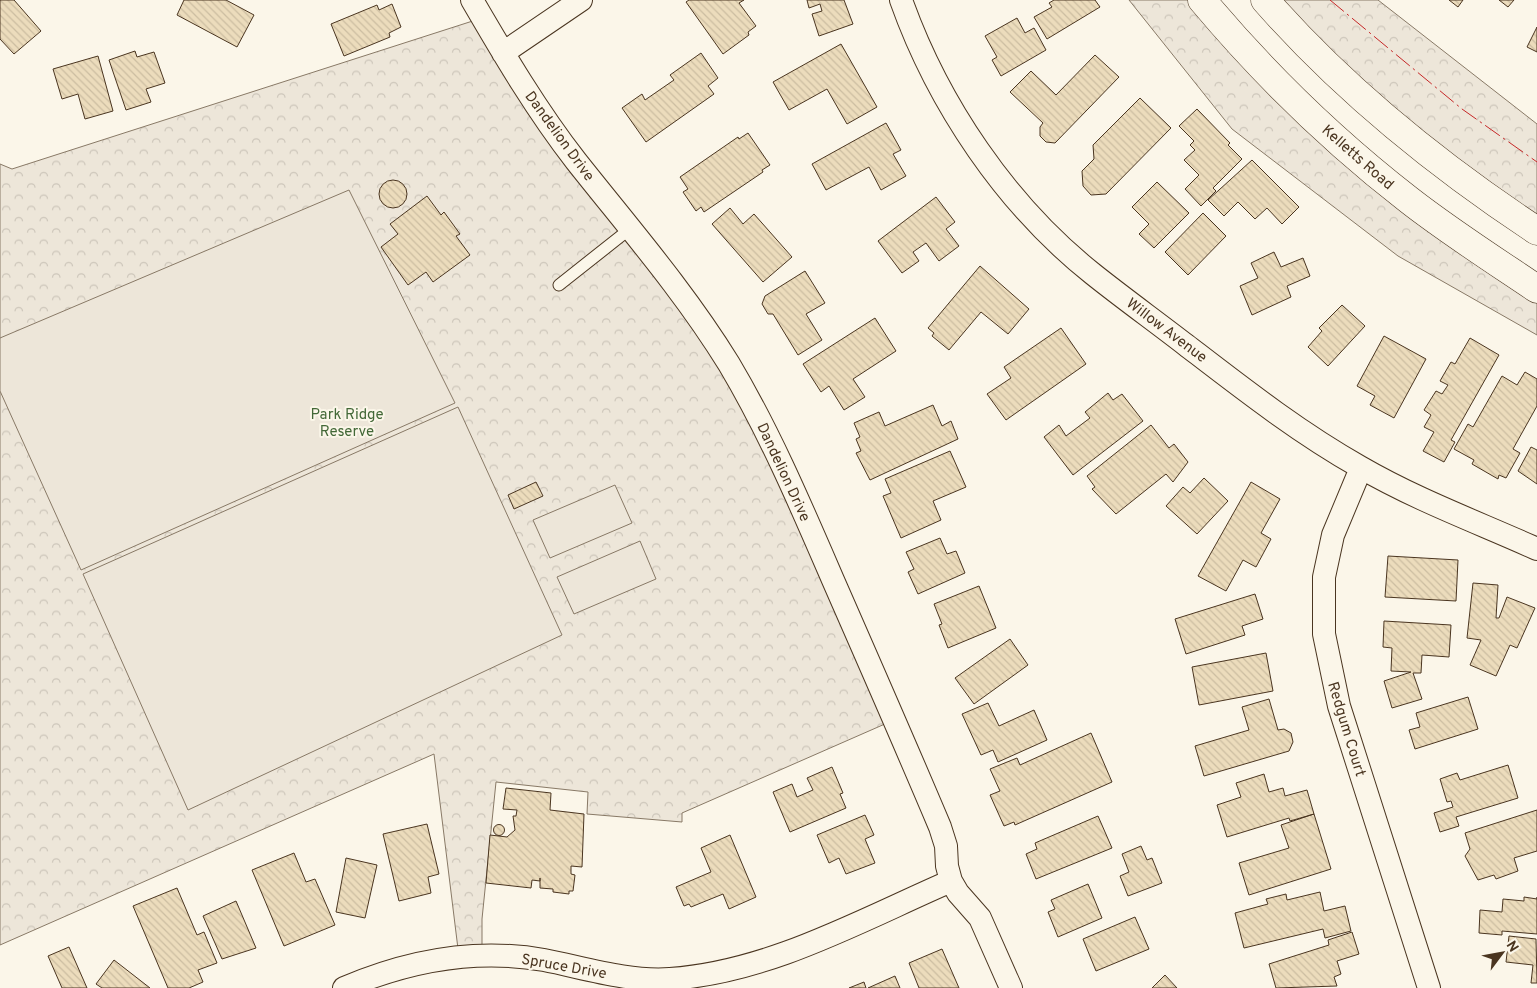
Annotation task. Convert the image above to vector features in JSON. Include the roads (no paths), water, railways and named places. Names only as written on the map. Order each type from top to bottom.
[{"type":"main road","name":"Kelletts Road","points":[[1202,0],[1247,52],[1346,149],[1429,215],[1537,289]]},
{"type":"main road","points":[[1265,0],[1315,53],[1389,122],[1480,193],[1537,231]]},
{"type":"street","name":"Dandelion Drive","points":[[472,0],[503,53],[575,160],[631,228],[701,321],[767,431],[794,488],[940,827],[946,846],[947,866],[951,881],[958,893],[980,918],[1010,988]]},
{"type":"street","points":[[503,53],[580,0]]},
{"type":"street","name":"Willow Avenue","points":[[901,0],[933,75],[972,139],[1020,202],[1055,240],[1092,274],[1309,436],[1361,468],[1446,511],[1537,549]]},
{"type":"street","name":"Redgum Court","points":[[1361,468],[1333,535],[1324,577],[1324,634],[1339,706],[1429,988]]},
{"type":"street","name":"Spruce Drive","points":[[344,988],[368,978],[419,963],[477,956],[533,959],[669,984],[762,961],[951,881]]},
{"type":"lane","points":[[559,285],[631,228]]},
{"type":"park label","name":"Park Ridge Reserve","points":[[347,422]]}]
